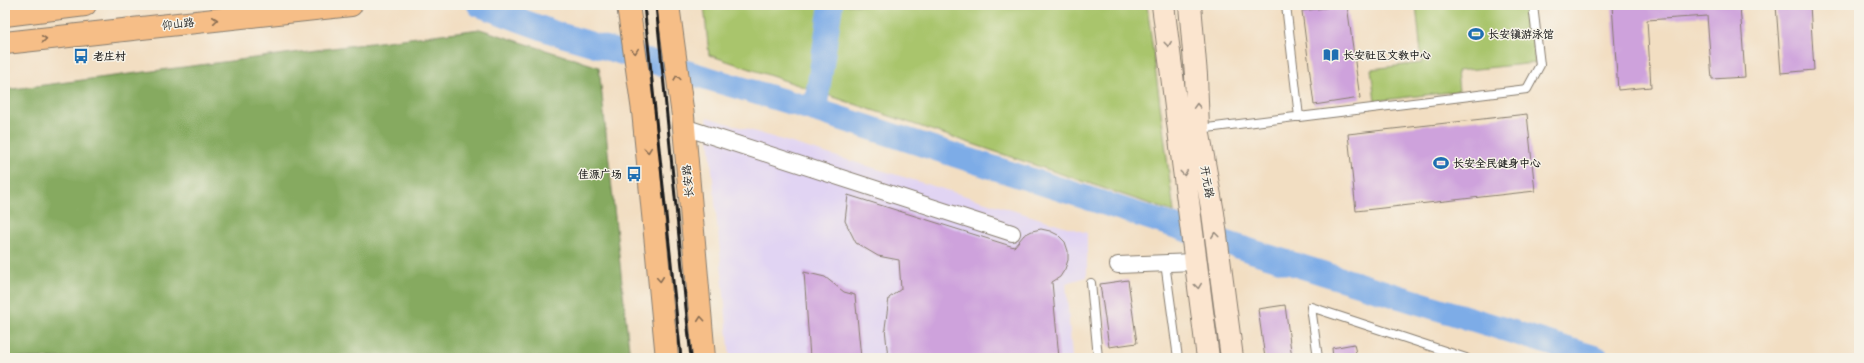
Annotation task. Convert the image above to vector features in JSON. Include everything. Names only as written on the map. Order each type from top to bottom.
[{"type":"main road","points":[[5,15],[84,5]]},
{"type":"main road","name":"仰山路","points":[[5,43],[351,5]]},
{"type":"main road","name":"开元路","points":[[1163,5],[1193,255]]},
{"type":"main road","name":"开元路","points":[[1190,5],[1196,75],[1198,129],[1213,213],[1217,256],[1232,358]]},
{"type":"main road","points":[[629,8],[643,111],[667,358]]},
{"type":"main road","name":"长安路","points":[[669,12],[683,122],[704,358]]},
{"type":"main road","points":[[1193,255],[1208,358]]},
{"type":"street","points":[[683,122],[1012,233]]},
{"type":"street","points":[[1118,265],[1165,263],[1193,255]]},
{"type":"lane","points":[[1286,5],[1299,117],[1304,116]]},
{"type":"lane","points":[[1198,129],[1527,89],[1540,65],[1533,5]]},
{"type":"lane","points":[[1165,263],[1178,358]]},
{"type":"lane","points":[[1091,283],[1098,358]]},
{"type":"lane","points":[[1318,358],[1311,307],[1466,358]]},
{"type":"shaded area","points":[[707,117],[1087,233],[1087,277],[1066,283],[1072,358],[730,358]]},
{"type":"green space","points":[[704,5],[1147,5],[1174,212],[709,55]]},
{"type":"green space","name":"长安镇游泳馆","points":[[1416,5],[1529,5],[1535,63],[1457,71],[1459,91],[1375,101],[1371,69],[1422,63]]},
{"type":"green space","points":[[480,29],[599,67],[630,358],[5,358],[5,90]]},
{"type":"building","name":"长安社区文教中心","points":[[1347,5],[1360,98],[1314,105],[1302,11]]},
{"type":"building","points":[[1612,5],[1740,5],[1745,77],[1712,79],[1707,16],[1647,20],[1651,87],[1618,90]]},
{"type":"building","points":[[1776,5],[1810,5],[1814,70],[1781,73]]},
{"type":"building","name":"长安全民健身中心","points":[[1527,114],[1535,191],[1356,211],[1348,134]]},
{"type":"building","points":[[848,195],[1014,247],[1024,235],[1032,231],[1041,229],[1058,235],[1065,242],[1068,251],[1068,260],[1065,269],[1060,277],[1052,282],[1059,358],[888,358],[885,328],[889,298],[901,289],[899,260],[878,256],[856,243],[845,221]]},
{"type":"building","points":[[804,272],[825,277],[844,292],[855,295],[861,358],[810,358]]},
{"type":"building","points":[[1128,280],[1137,343],[1109,347],[1100,284]]},
{"type":"building","points":[[1285,305],[1292,358],[1265,358],[1258,309]]},
{"type":"building","points":[[1354,344],[1357,358],[1333,358],[1332,348]]},
{"type":"waterway","points":[[479,5],[555,33],[815,110],[1261,254],[1597,358]]},
{"type":"waterway","points":[[815,110],[831,5]]},
{"type":"railway","points":[[644,5],[681,358]]},
{"type":"railway","points":[[656,5],[691,358]]},
{"type":"place","name":"长安镇游泳馆","points":[[1476,34]]},
{"type":"place","name":"长安社区文教中心","points":[[1331,55]]},
{"type":"place","name":"老庄村","points":[[81,56]]},
{"type":"place","name":"长安全民健身中心","points":[[1441,163]]},
{"type":"place","name":"佳源广场","points":[[634,174]]}]
